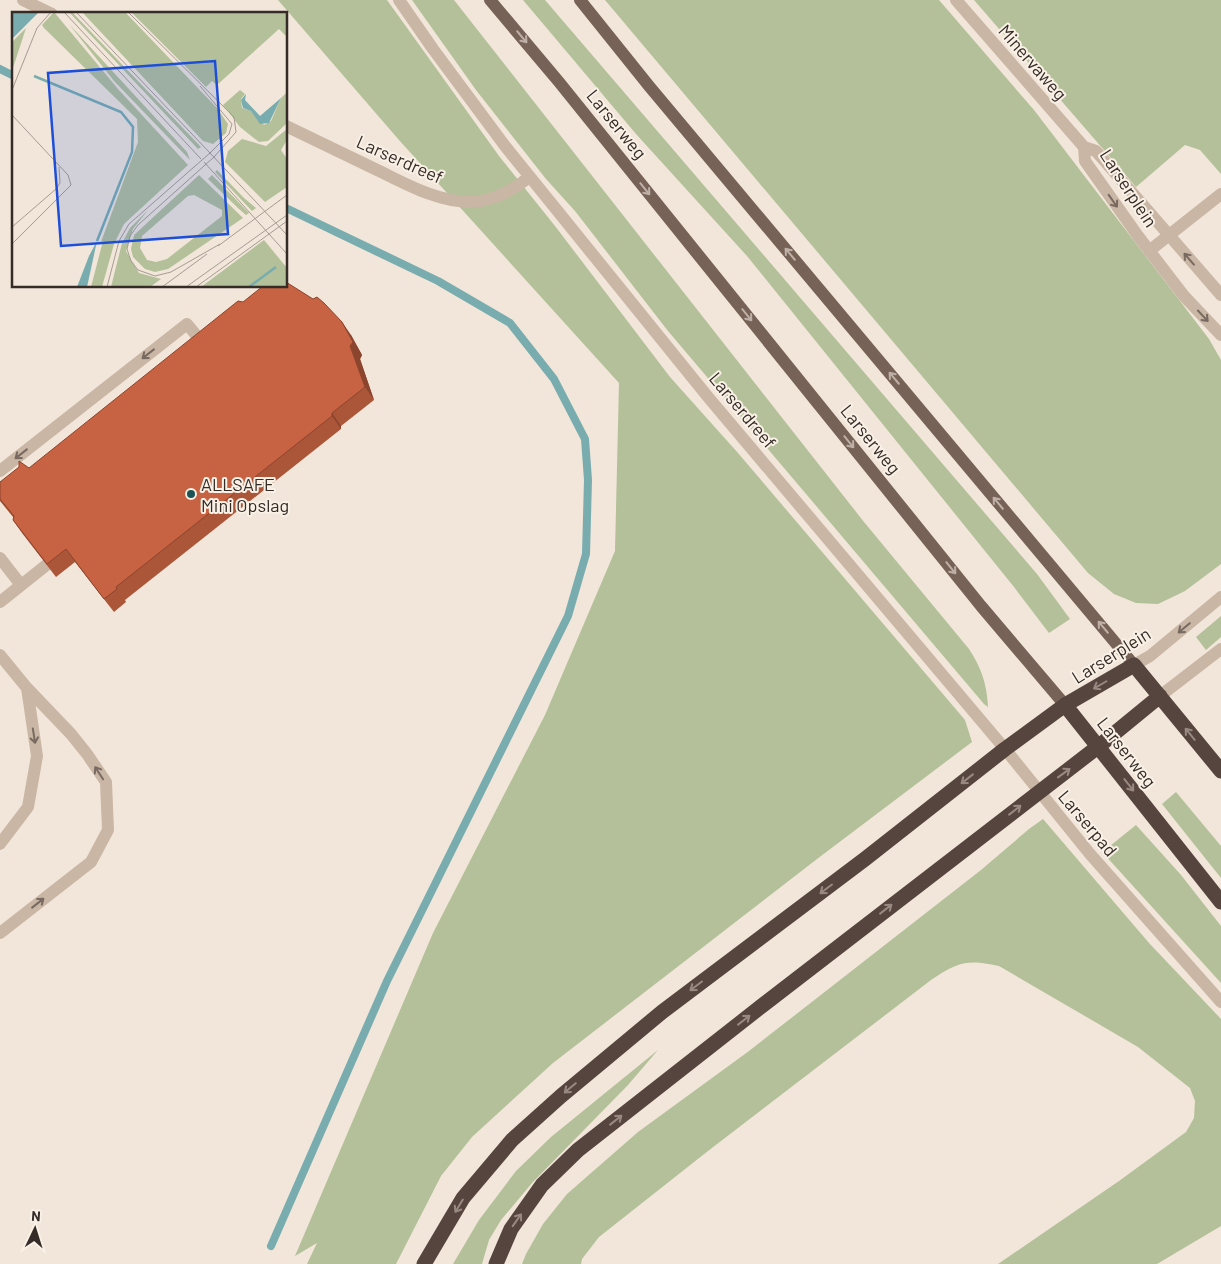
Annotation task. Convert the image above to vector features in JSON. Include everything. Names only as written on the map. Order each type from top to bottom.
[{"type":"highway","name":"Larserplein","points":[[424,1264],[463,1198],[512,1140],[561,1096],[662,1012],[865,859],[1005,749],[1065,705],[1134,665]]},
{"type":"highway","points":[[1134,665],[1221,771]]},
{"type":"highway","points":[[496,1264],[511,1229],[542,1185],[578,1150],[1099,746],[1160,696]]},
{"type":"highway","name":"Larserweg","points":[[1065,705],[1221,902]]},
{"type":"main road","name":"Larserweg","points":[[490,0],[560,82],[980,606],[1065,705]]},
{"type":"main road","points":[[580,0],[649,86],[1134,665]]},
{"type":"street","points":[[23,0],[48,12]]},
{"type":"street","name":"Larserdreef","points":[[399,0],[438,56],[529,177],[708,396],[932,663]]},
{"type":"street","name":"Minervaweg","points":[[956,0],[1084,147]]},
{"type":"street","name":"Larserdreef","points":[[288,127],[409,185],[442,197],[470,202],[484,200],[507,191],[529,177]]},
{"type":"street","name":"Larserplein","points":[[1221,296],[1096,151],[1084,147],[1085,161],[1149,251],[1184,296],[1221,335]]},
{"type":"street","points":[[1149,251],[1221,194]]},
{"type":"street","points":[[0,471],[187,324],[212,354]]},
{"type":"street","points":[[0,602],[70,547]]},
{"type":"street","points":[[0,558],[21,586]]},
{"type":"street","name":"Larserplein","points":[[1134,665],[1150,656],[1221,597]]},
{"type":"street","points":[[1160,696],[1221,649]]},
{"type":"street","points":[[0,654],[27,688],[72,734],[106,782],[108,830],[91,862],[0,933]]},
{"type":"street","name":"Larserpad","points":[[932,663],[1090,854],[1221,1002]]},
{"type":"street","points":[[0,844],[28,807],[37,756],[27,688]]},
{"type":"green space","points":[[278,0],[387,0],[499,156],[670,377],[738,453],[965,720],[972,742],[553,1063],[472,1137],[441,1176],[396,1264],[307,1264],[317,1243],[295,1256],[433,933],[545,715],[615,551],[619,383],[399,140]]},
{"type":"green space","points":[[412,0],[454,0],[864,522],[969,649],[983,676],[988,707],[668,331],[575,211],[546,179],[476,90]]},
{"type":"green space","points":[[523,0],[545,0],[1037,574],[1070,619],[1049,633],[747,256],[636,134]]},
{"type":"green space","points":[[605,0],[939,0],[1034,110],[1209,339],[1221,360],[1221,564],[1185,591],[1158,604],[1136,603],[1114,594],[1088,573]]},
{"type":"green space","points":[[974,0],[1221,0],[1221,174],[1200,150],[1185,145],[1136,187]]},
{"type":"green space","points":[[1221,616],[1221,637],[1206,650],[1196,637]]},
{"type":"green space","points":[[1176,792],[1221,846],[1221,878],[1162,804]]},
{"type":"green space","points":[[1043,819],[1149,943],[1221,1019],[1221,1226],[1157,1264],[998,1264],[1119,1181],[1186,1132],[1194,1118],[1195,1101],[1190,1088],[1138,1047],[999,966],[971,963],[956,966],[931,980],[708,1151],[599,1237],[582,1259],[581,1264],[522,1264],[543,1224],[567,1194],[638,1132],[749,1051],[981,870]]},
{"type":"green space","points":[[1136,825],[1181,875],[1221,926],[1221,983],[1104,854],[1105,850]]},
{"type":"green space","points":[[658,1050],[628,1085],[532,1183],[501,1220],[489,1240],[482,1264],[453,1264],[479,1220],[516,1171],[551,1137]]},
{"type":"building","points":[[288,283],[313,299],[317,297],[342,322],[353,342],[350,346],[365,387],[332,413],[332,416],[116,587],[117,589],[104,599],[66,549],[47,564],[13,520],[14,516],[0,499],[0,482],[19,467],[19,461],[29,468],[238,301],[243,302],[260,288],[288,288]]},
{"type":"waterway","points":[[0,69],[12,75]]},
{"type":"waterway","points":[[271,1246],[387,981],[568,616],[586,554],[588,480],[585,439],[554,379],[510,323],[438,281],[288,209]]},
{"type":"place","name":"ALLSAFE Mini Opslag","points":[[191,494]]}]
